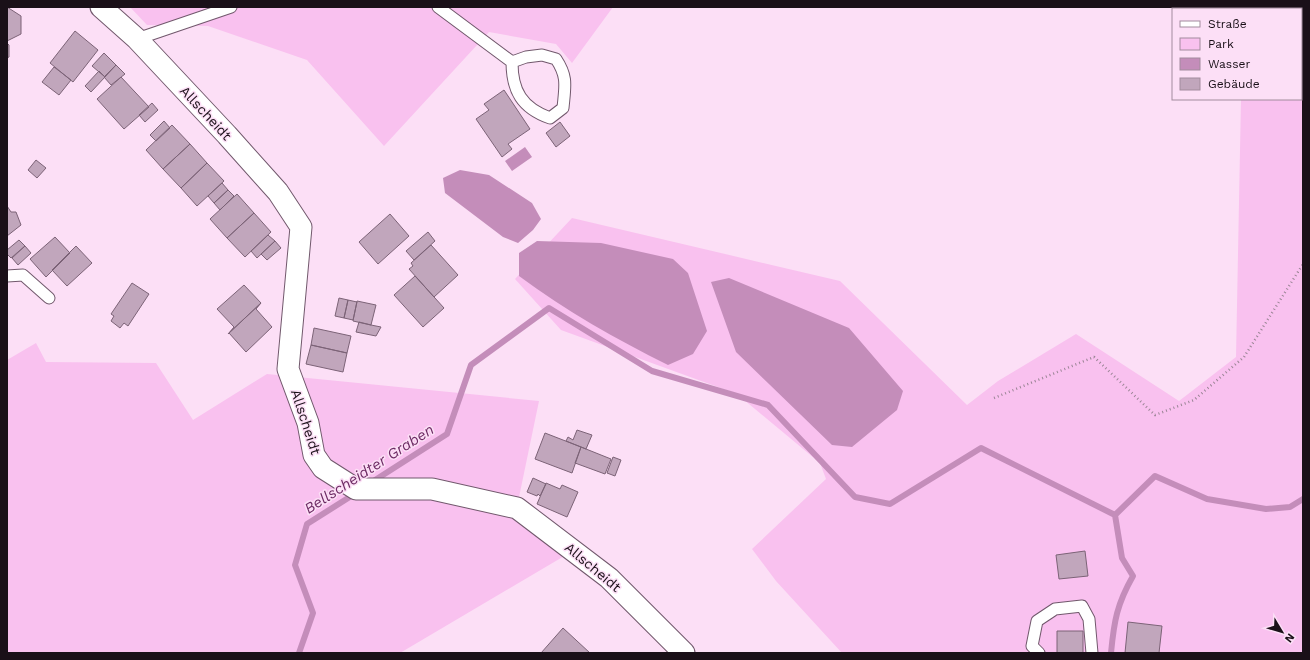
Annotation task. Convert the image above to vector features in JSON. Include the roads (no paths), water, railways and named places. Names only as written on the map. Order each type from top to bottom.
[{"type":"street","name":"Allscheidt","points":[[101,7],[137,39],[278,192],[301,227],[288,369],[308,423],[314,455],[324,468],[356,489],[432,489],[516,508],[609,578],[684,653]]},
{"type":"lane","points":[[137,39],[231,7]]},
{"type":"lane","points":[[438,7],[512,62]]},
{"type":"lane","points":[[542,55],[556,59],[564,71],[565,87],[563,108],[550,118],[534,113],[519,96],[514,85],[512,79],[512,62],[526,57],[542,55]]},
{"type":"lane","points":[[7,276],[23,275],[49,298]]},
{"type":"lane","points":[[1038,653],[1032,646],[1037,621],[1054,609],[1082,606],[1089,618],[1092,653]]},
{"type":"water","points":[[525,147],[532,157],[512,171],[505,161]]},
{"type":"water","points":[[460,170],[489,175],[532,203],[541,219],[533,230],[518,243],[503,237],[445,193],[443,178]]},
{"type":"water","points":[[537,241],[601,243],[673,259],[688,273],[707,331],[693,354],[668,365],[592,324],[519,276],[519,253]]},
{"type":"water","points":[[729,278],[849,328],[903,391],[897,410],[852,447],[832,445],[736,352],[711,282]]},
{"type":"waterway","name":"Bellscheidter Graben","points":[[372,482],[447,434],[471,365],[549,308],[652,371],[768,405],[855,497],[890,504],[981,448],[1115,515]]},
{"type":"waterway","points":[[1111,653],[1113,631],[1117,613],[1123,595],[1133,576],[1122,558],[1115,515],[1155,476],[1207,499],[1266,509],[1290,507],[1303,499]]},
{"type":"waterway","name":"Bellscheidter Graben","points":[[299,653],[313,613],[295,565],[307,524],[356,493]]}]
